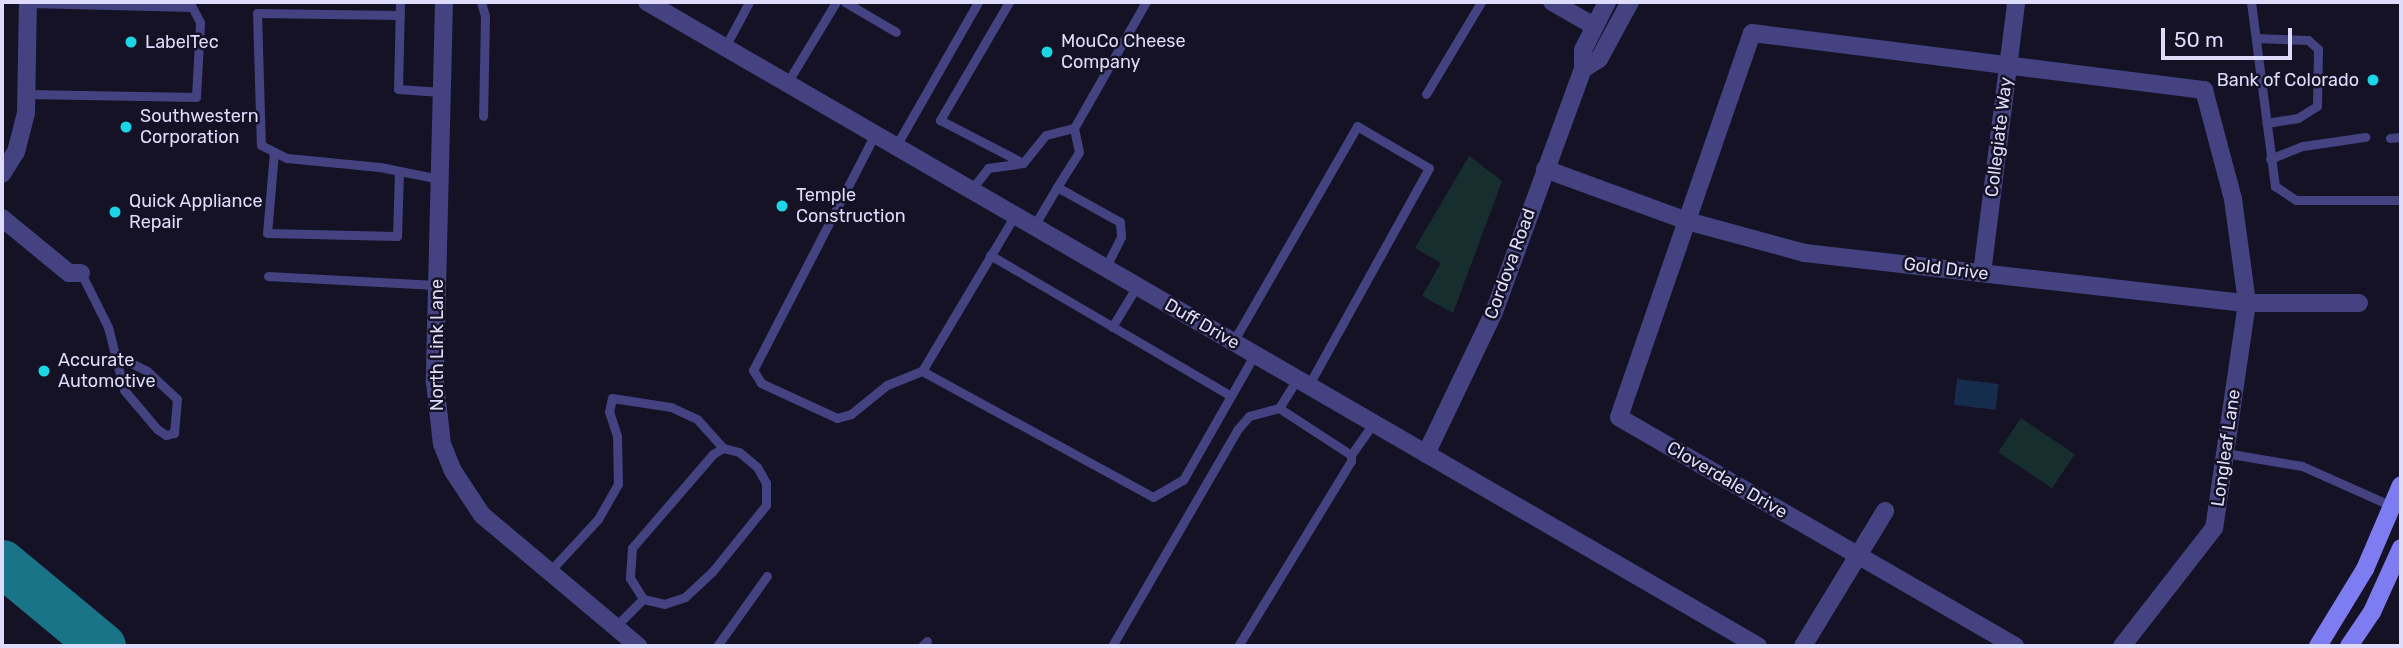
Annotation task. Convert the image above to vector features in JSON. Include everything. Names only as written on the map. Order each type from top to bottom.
[{"type":"main road","points":[[2318,646],[2354,590],[2401,485]]},
{"type":"main road","points":[[2349,646],[2372,612],[2401,548]]},
{"type":"street","points":[[2,174],[16,152],[27,94],[28,2]]},
{"type":"street","name":"North Link Lane","points":[[444,2],[436,285],[436,412],[446,453],[482,515],[638,646]]},
{"type":"street","name":"Duff Drive","points":[[647,2],[1758,646]]},
{"type":"street","points":[[1552,2],[1594,26]]},
{"type":"street","name":"Cordova Road","points":[[1426,454],[1494,312],[1583,69],[1583,50],[1606,2]]},
{"type":"street","name":"Cordova Road","points":[[1583,69],[1599,59],[1630,2]]},
{"type":"street","name":"Collegiate Way","points":[[1982,273],[2015,2]]},
{"type":"street","points":[[1687,221],[1752,33],[2008,65]]},
{"type":"street","name":"Longleaf Lane","points":[[2008,65],[2204,90],[2233,199],[2247,303],[2214,528],[2122,646]]},
{"type":"street","name":"Gold Drive","points":[[1545,169],[1687,221],[1805,253],[2247,303],[2359,303]]},
{"type":"street","points":[[2,218],[69,273],[81,273]]},
{"type":"street","name":"Cloverdale Drive","points":[[1687,221],[1619,417],[2015,646]]},
{"type":"street","points":[[1803,646],[1885,511]]},
{"type":"lane","points":[[27,94],[196,97],[200,22],[192,7],[28,2]]},
{"type":"lane","points":[[400,2],[398,89],[441,92]]},
{"type":"lane","points":[[481,2],[485,16],[483,116]]},
{"type":"lane","points":[[725,47],[749,2]]},
{"type":"lane","points":[[787,83],[836,2]]},
{"type":"lane","points":[[845,2],[896,32]]},
{"type":"lane","points":[[896,146],[978,2]]},
{"type":"lane","points":[[1009,2],[940,120],[1023,163]]},
{"type":"lane","points":[[1034,226],[1079,152],[1074,128],[1146,2]]},
{"type":"lane","points":[[1426,93],[1481,2]]},
{"type":"lane","points":[[2251,2],[2275,186],[2289,198],[2401,200]]},
{"type":"lane","points":[[400,15],[257,13],[261,145],[287,159],[439,179]]},
{"type":"lane","points":[[2256,38],[2308,40],[2318,49],[2317,106],[2298,118],[2266,122]]},
{"type":"lane","points":[[1112,646],[1237,429],[1248,416],[1279,408],[1302,382],[1429,168],[1357,126],[1233,342]]},
{"type":"lane","points":[[971,190],[988,168],[1023,163],[1046,135],[1074,128]]},
{"type":"lane","points":[[875,134],[753,370],[761,383],[837,418],[851,414],[887,385],[922,371],[1015,215]]},
{"type":"lane","points":[[2270,159],[2303,146],[2365,137]]},
{"type":"lane","points":[[2390,138],[2401,137]]},
{"type":"lane","points":[[274,152],[267,233],[397,236],[400,172]]},
{"type":"lane","points":[[1057,187],[1120,222],[1121,237],[1105,268]]},
{"type":"lane","points":[[990,255],[1231,396]]},
{"type":"lane","points":[[81,273],[119,357],[124,390],[157,429],[166,435],[174,433],[177,399],[147,371],[119,357]]},
{"type":"lane","points":[[268,276],[436,285]]},
{"type":"lane","points":[[1112,327],[1137,286]]},
{"type":"lane","points":[[922,371],[1153,497],[1183,480],[1255,354]]},
{"type":"lane","points":[[549,572],[598,519],[618,484],[617,436],[609,412],[612,398],[671,407],[697,419],[723,448],[739,452],[757,467],[766,483],[766,505],[712,572],[685,597],[664,604],[643,599],[630,578],[632,548],[713,454],[723,448]]},
{"type":"lane","points":[[1279,408],[1351,455]]},
{"type":"lane","points":[[1238,646],[1351,461],[1351,455],[1373,423]]},
{"type":"lane","points":[[2225,453],[2302,466],[2393,507]]},
{"type":"lane","points":[[717,646],[767,576]]},
{"type":"lane","points":[[615,627],[643,599]]},
{"type":"green space","points":[[1469,156],[1502,181],[1453,313],[1422,296],[1441,263],[1415,248]]},
{"type":"green space","points":[[2021,418],[2075,454],[2052,488],[1998,452]]},
{"type":"water","points":[[1957,379],[1999,384],[1996,410],[1954,405]]},
{"type":"taxiway","points":[[2,563],[102,646]]},
{"type":"place","name":"LabelTec","points":[[131,42]]},
{"type":"place","name":"MouCo Cheese Company","points":[[1047,52]]},
{"type":"place","name":"Bank of Colorado","points":[[2373,80]]},
{"type":"place","name":"Southwestern Corporation","points":[[126,127]]},
{"type":"place","name":"Temple Construction","points":[[782,206]]},
{"type":"place","name":"Quick Appliance Repair","points":[[115,212]]},
{"type":"place","name":"Accurate Automotive","points":[[44,371]]}]
